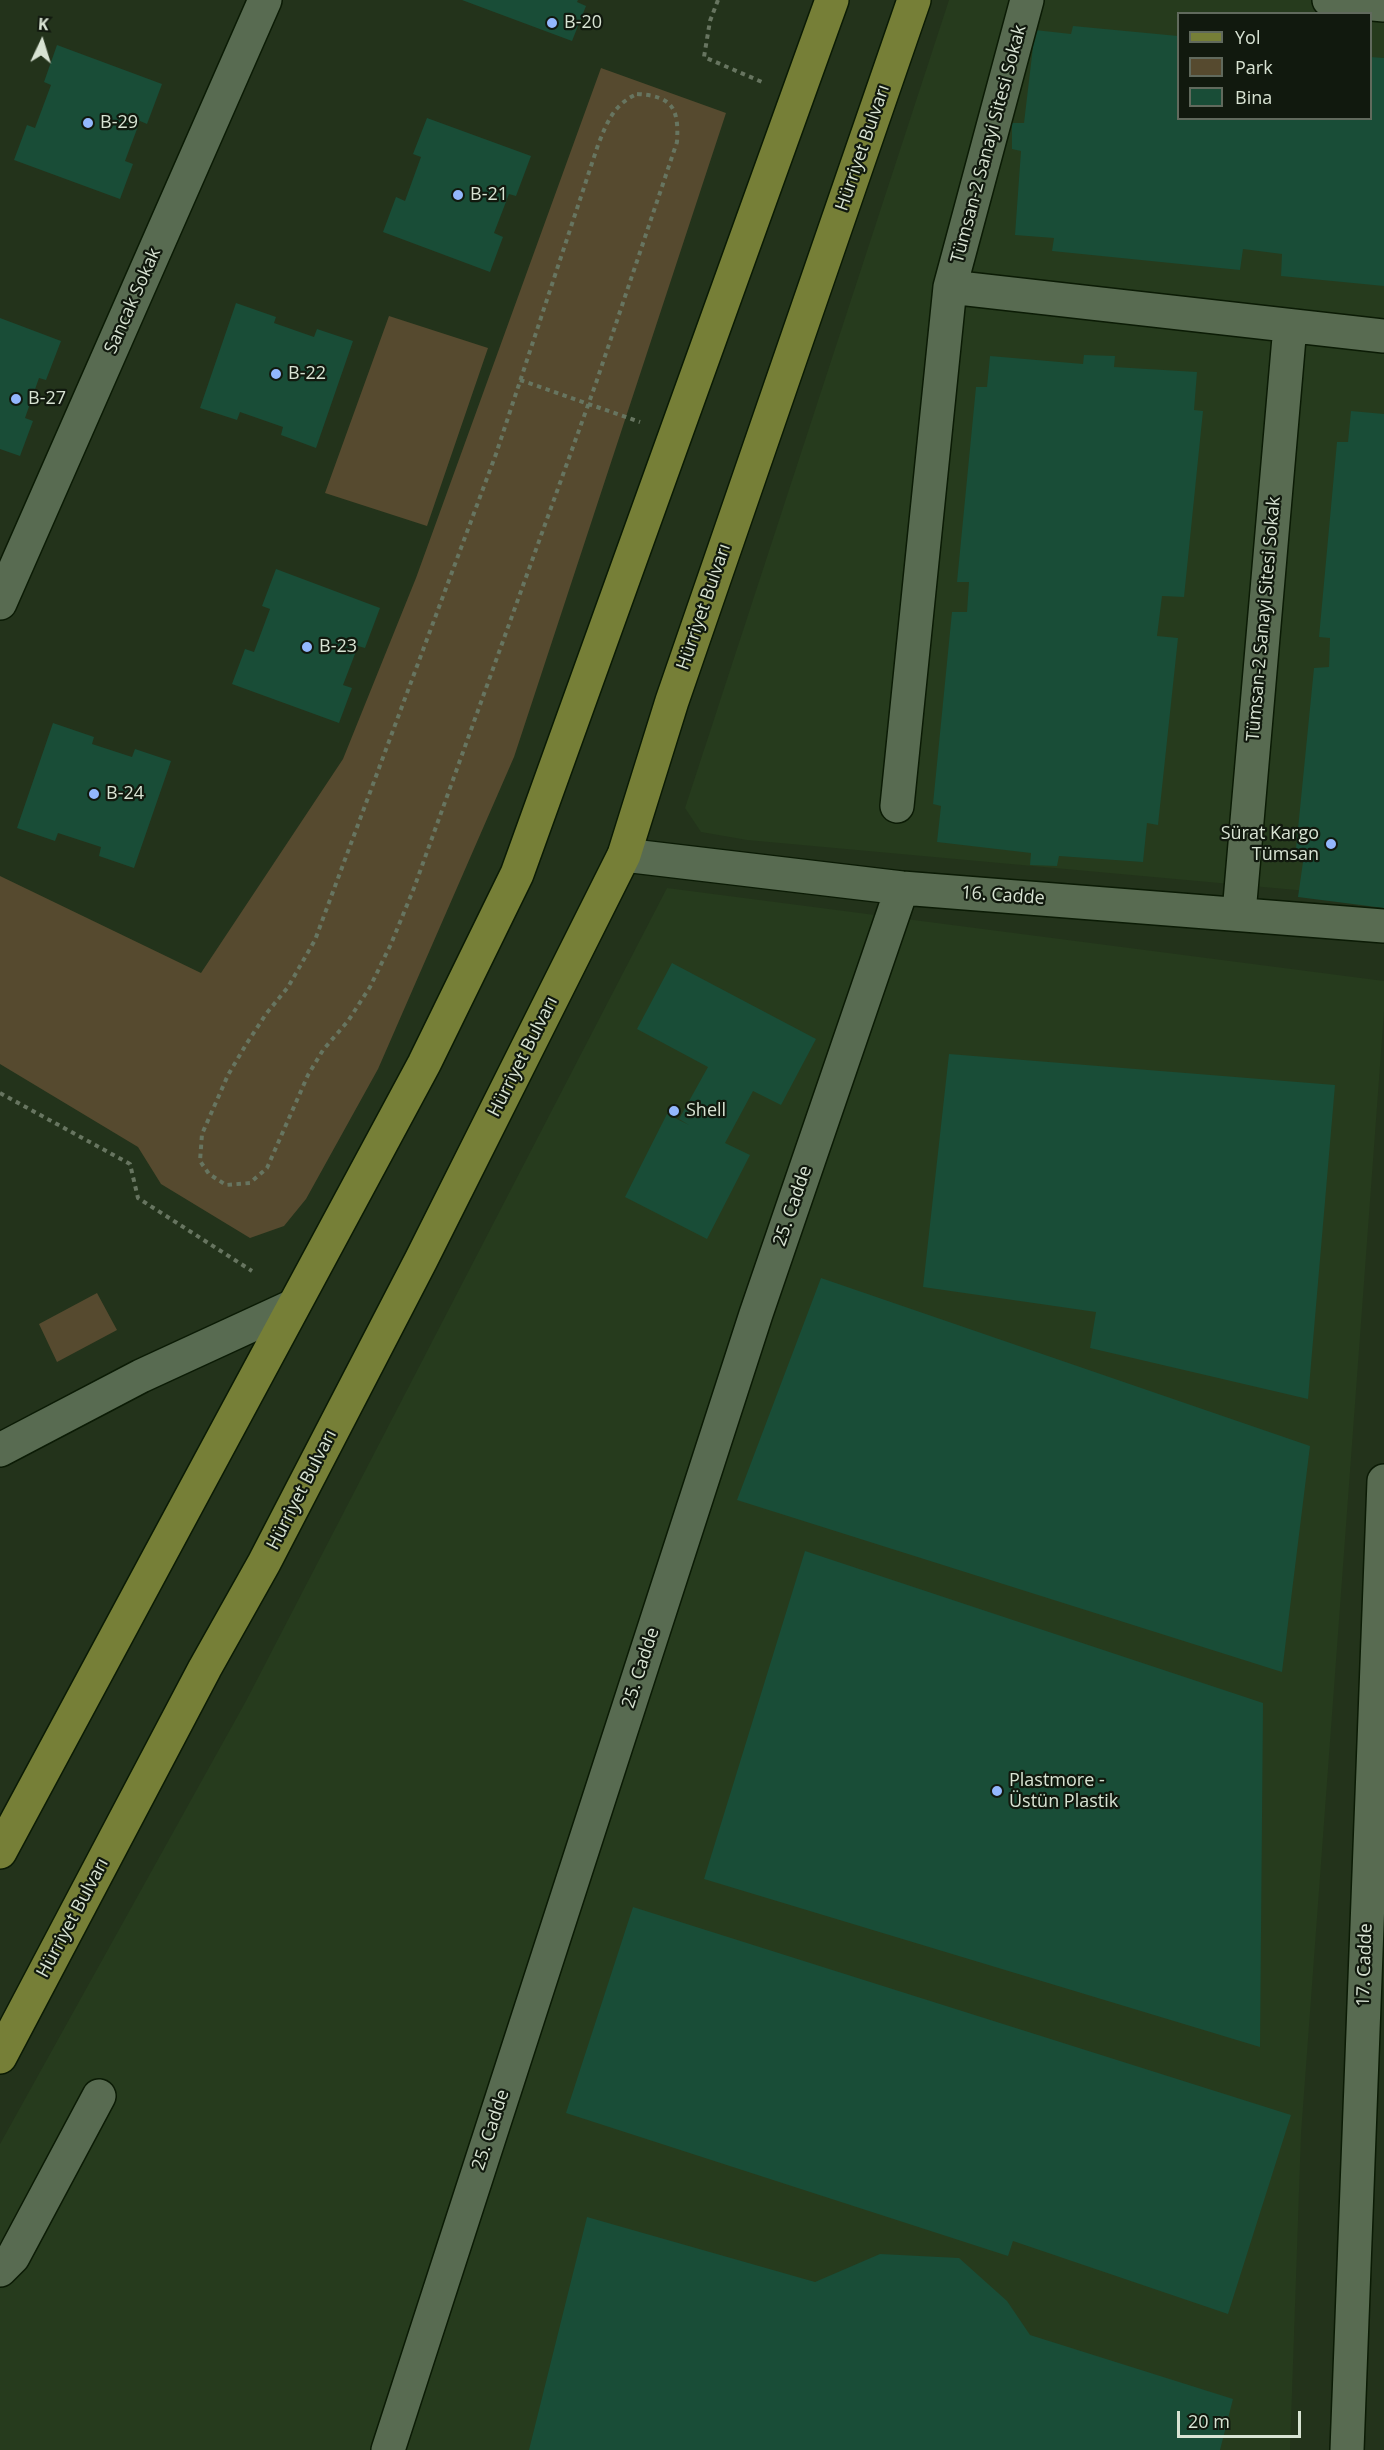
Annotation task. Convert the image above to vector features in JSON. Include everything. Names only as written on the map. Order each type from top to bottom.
[{"type":"main road","points":[[0,1852],[424,1064],[517,874],[832,0]]},
{"type":"main road","name":"Hürriyet Bulvarı","points":[[0,2057],[421,1260],[624,855],[680,679],[914,0]]},
{"type":"street","name":"Sancak Sokak","points":[[0,603],[265,0]]},
{"type":"street","name":"Tümsan-2 Sanayi Sitesi Sokak","points":[[897,806],[950,287],[1027,0]]},
{"type":"street","points":[[1329,0],[1384,5]]},
{"type":"street","name":"Tümsan-2 Sanayi Sitesi Sokak","points":[[950,287],[1384,336]]},
{"type":"street","name":"Tümsan-2 Sanayi Sitesi Sokak","points":[[1239,913],[1290,326]]},
{"type":"street","name":"16. Cadde","points":[[624,855],[902,888],[1384,926]]},
{"type":"street","name":"25. Cadde","points":[[388,2450],[726,1405],[902,888]]},
{"type":"street","points":[[0,1450],[141,1376],[293,1306]]},
{"type":"street","name":"17. Cadde","points":[[1347,2450],[1384,1480]]},
{"type":"street","points":[[0,2270],[13,2257],[99,2096]]},
{"type":"path","points":[[718,0],[710,21],[704,57],[796,97]]},
{"type":"path","points":[[638,94],[652,95],[666,100],[675,110],[678,124],[677,142],[588,403],[438,823],[391,944],[370,987],[348,1021],[323,1050],[308,1075],[267,1168],[250,1183],[226,1185],[209,1174],[200,1161],[202,1134],[228,1075],[266,1014],[288,987],[315,940],[488,476],[520,380],[606,123],[615,108],[625,99],[638,94]]},
{"type":"path","points":[[520,380],[674,435]]},
{"type":"path","points":[[0,1093],[130,1164],[138,1198],[252,1271]]},
{"type":"shaded area","points":[[949,0],[1384,0],[1384,898],[747,840],[701,832],[685,808]]},
{"type":"shaded area","points":[[667,888],[1384,981],[1384,1012],[1301,2134],[1290,2450],[0,2450],[0,2144],[246,1701]]},
{"type":"green space","points":[[601,68],[726,113],[514,757],[378,1069],[306,1199],[284,1226],[250,1238],[161,1184],[138,1147],[0,1064],[0,876],[201,973],[343,759],[416,578]]},
{"type":"green space","points":[[389,316],[488,348],[427,526],[325,493]]},
{"type":"green space","points":[[97,1293],[117,1330],[57,1362],[39,1324]]},
{"type":"building","name":"B-20","points":[[462,0],[578,0],[577,2],[586,6],[572,41]]},
{"type":"building","points":[[1073,26],[1177,36],[1177,120],[1372,120],[1372,57],[1384,58],[1384,286],[1281,276],[1282,254],[1243,249],[1240,270],[1052,251],[1054,238],[1015,235],[1021,151],[1012,149],[1012,123],[1024,123],[1035,30],[1071,34]]},
{"type":"building","name":"B-29","points":[[57,45],[162,84],[147,124],[140,121],[125,161],[133,164],[120,199],[14,160],[27,125],[35,128],[51,85],[44,82]]},
{"type":"building","name":"B-21","points":[[427,118],[531,156],[516,196],[509,194],[494,233],[503,237],[490,272],[383,232],[396,197],[405,201],[421,157],[413,154]]},
{"type":"building","name":"B-22","points":[[236,303],[276,317],[274,323],[314,337],[317,329],[353,341],[316,448],[281,435],[283,427],[240,412],[237,420],[200,408]]},
{"type":"building","name":"B-27","points":[[0,318],[61,341],[46,380],[39,378],[25,418],[33,421],[20,456],[0,449]]},
{"type":"building","points":[[1084,355],[1115,356],[1114,367],[1197,372],[1194,410],[1203,411],[1184,597],[1162,596],[1157,636],[1178,638],[1158,825],[1147,823],[1143,862],[1059,856],[1057,866],[1030,865],[1031,853],[937,842],[941,806],[933,804],[952,612],[967,612],[969,582],[957,582],[976,387],[987,387],[990,356],[1083,364]]},
{"type":"building","points":[[1351,411],[1384,414],[1384,908],[1298,897],[1303,862],[1295,859],[1314,668],[1329,667],[1330,638],[1319,637],[1337,442],[1348,442]]},
{"type":"building","name":"B-23","points":[[276,569],[380,608],[365,648],[358,646],[343,685],[352,688],[339,723],[232,684],[245,649],[254,652],[270,609],[262,606]]},
{"type":"building","name":"B-24","points":[[53,723],[94,737],[92,744],[132,757],[135,749],[171,761],[134,868],[99,856],[101,847],[58,833],[55,841],[17,828]]},
{"type":"building","points":[[672,963],[816,1039],[781,1105],[753,1091],[725,1143],[750,1155],[707,1239],[625,1197],[667,1114],[689,1125],[679,1119],[708,1067],[637,1029]]},
{"type":"building","points":[[949,1054],[1335,1085],[1308,1399],[1090,1348],[1096,1312],[923,1287]]},
{"type":"building","points":[[821,1278],[1310,1446],[1282,1672],[737,1500]]},
{"type":"building","name":"Plastmore - Üstün Plastik","points":[[805,1551],[1263,1703],[1260,2047],[704,1879]]},
{"type":"building","points":[[633,1907],[1291,2115],[1228,2314],[1013,2241],[1008,2256],[566,2113]]},
{"type":"building","points":[[587,2217],[815,2282],[880,2254],[959,2258],[1007,2301],[1030,2335],[1233,2399],[1220,2450],[529,2450]]},
{"type":"place","name":"B-20","points":[[552,23]]},
{"type":"place","name":"B-29","points":[[88,123]]},
{"type":"place","name":"B-21","points":[[458,195]]},
{"type":"place","name":"B-22","points":[[276,374]]},
{"type":"place","name":"B-27","points":[[16,399]]},
{"type":"place","name":"B-23","points":[[307,647]]},
{"type":"place","name":"B-24","points":[[94,794]]},
{"type":"place","name":"Sürat Kargo Tümsan","points":[[1331,844]]},
{"type":"place","name":"Shell","points":[[674,1111]]},
{"type":"place","name":"Plastmore - Üstün Plastik","points":[[997,1791]]}]
